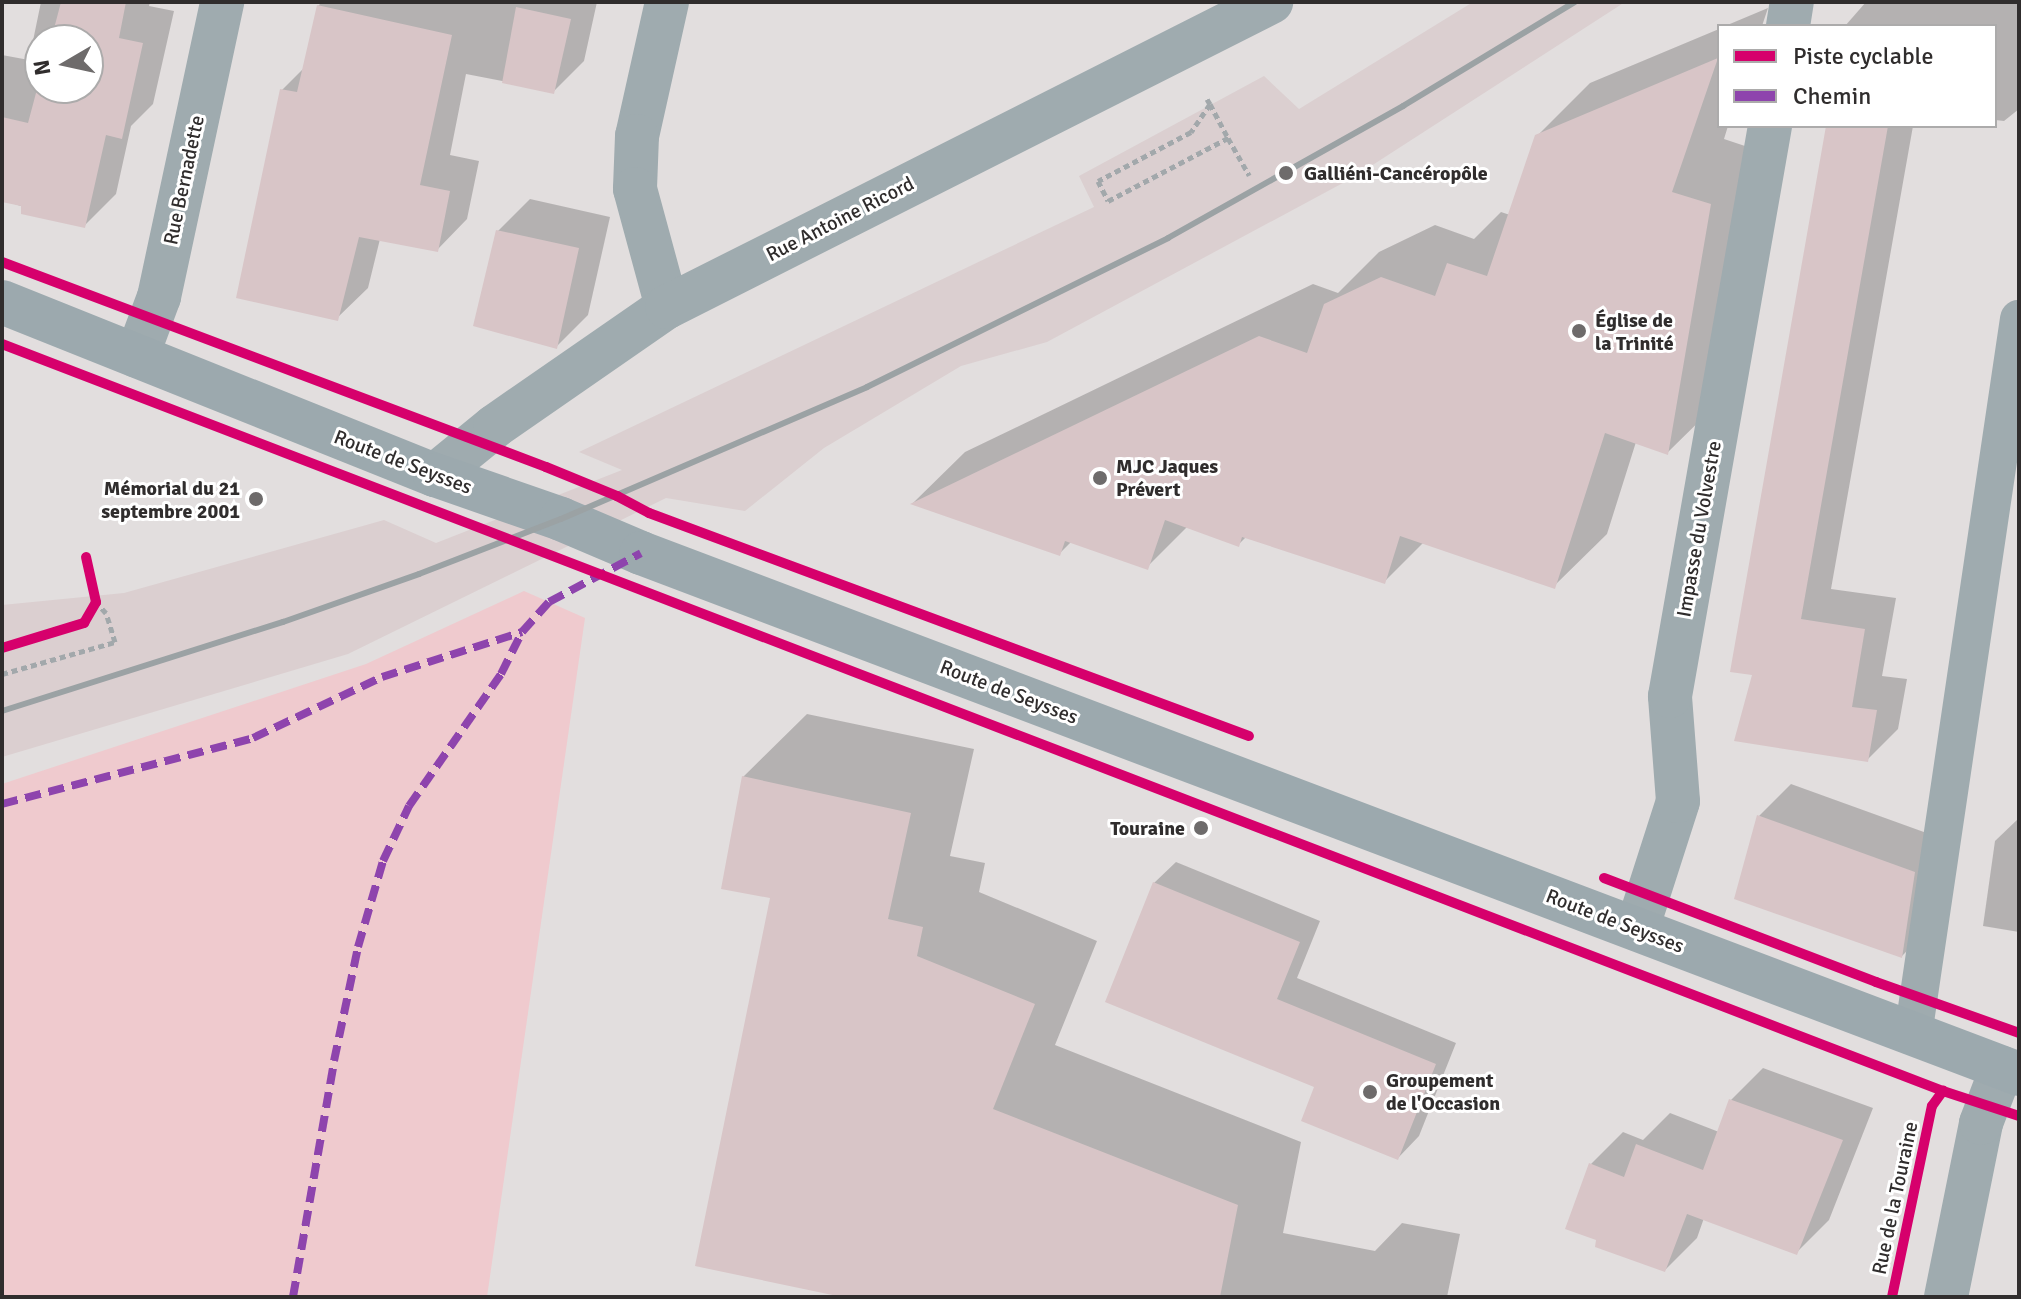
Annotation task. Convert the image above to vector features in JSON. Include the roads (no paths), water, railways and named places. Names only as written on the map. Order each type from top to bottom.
[{"type":"main road","name":"Route de Seysses","points":[[2,302],[435,475],[561,519],[2010,1071]]},
{"type":"street","name":"Rue Bernadette","points":[[137,356],[159,297],[222,2]]},
{"type":"street","points":[[667,2],[637,136],[635,189],[667,307]]},
{"type":"street","name":"Rue Antoine Ricord","points":[[435,475],[495,426],[667,307],[1271,2]]},
{"type":"street","points":[[1788,24],[1792,2]]},
{"type":"street","name":"Impasse du Volvestre","points":[[1637,929],[1678,801],[1670,696],[1770,128]]},
{"type":"street","points":[[1946,1297],[1981,1123],[2010,1071]]},
{"type":"lane","points":[[1913,1035],[2019,319]]},
{"type":"railway","points":[[2,711],[283,622],[419,574],[561,519],[867,387],[1168,238],[1403,106],[1575,2]]},
{"type":"place","name":"Galliéni-Cancéropôle","points":[[1286,173]]},
{"type":"place","name":"Église de la Trinité","points":[[1579,331]]},
{"type":"place","name":"MJC Jaques Prévert","points":[[1100,478]]},
{"type":"place","name":"Mémorial du 21 septembre 2001","points":[[256,499]]},
{"type":"place","name":"Touraine","points":[[1201,828]]},
{"type":"place","name":"Groupement de l'Occasion","points":[[1370,1092]]}]
